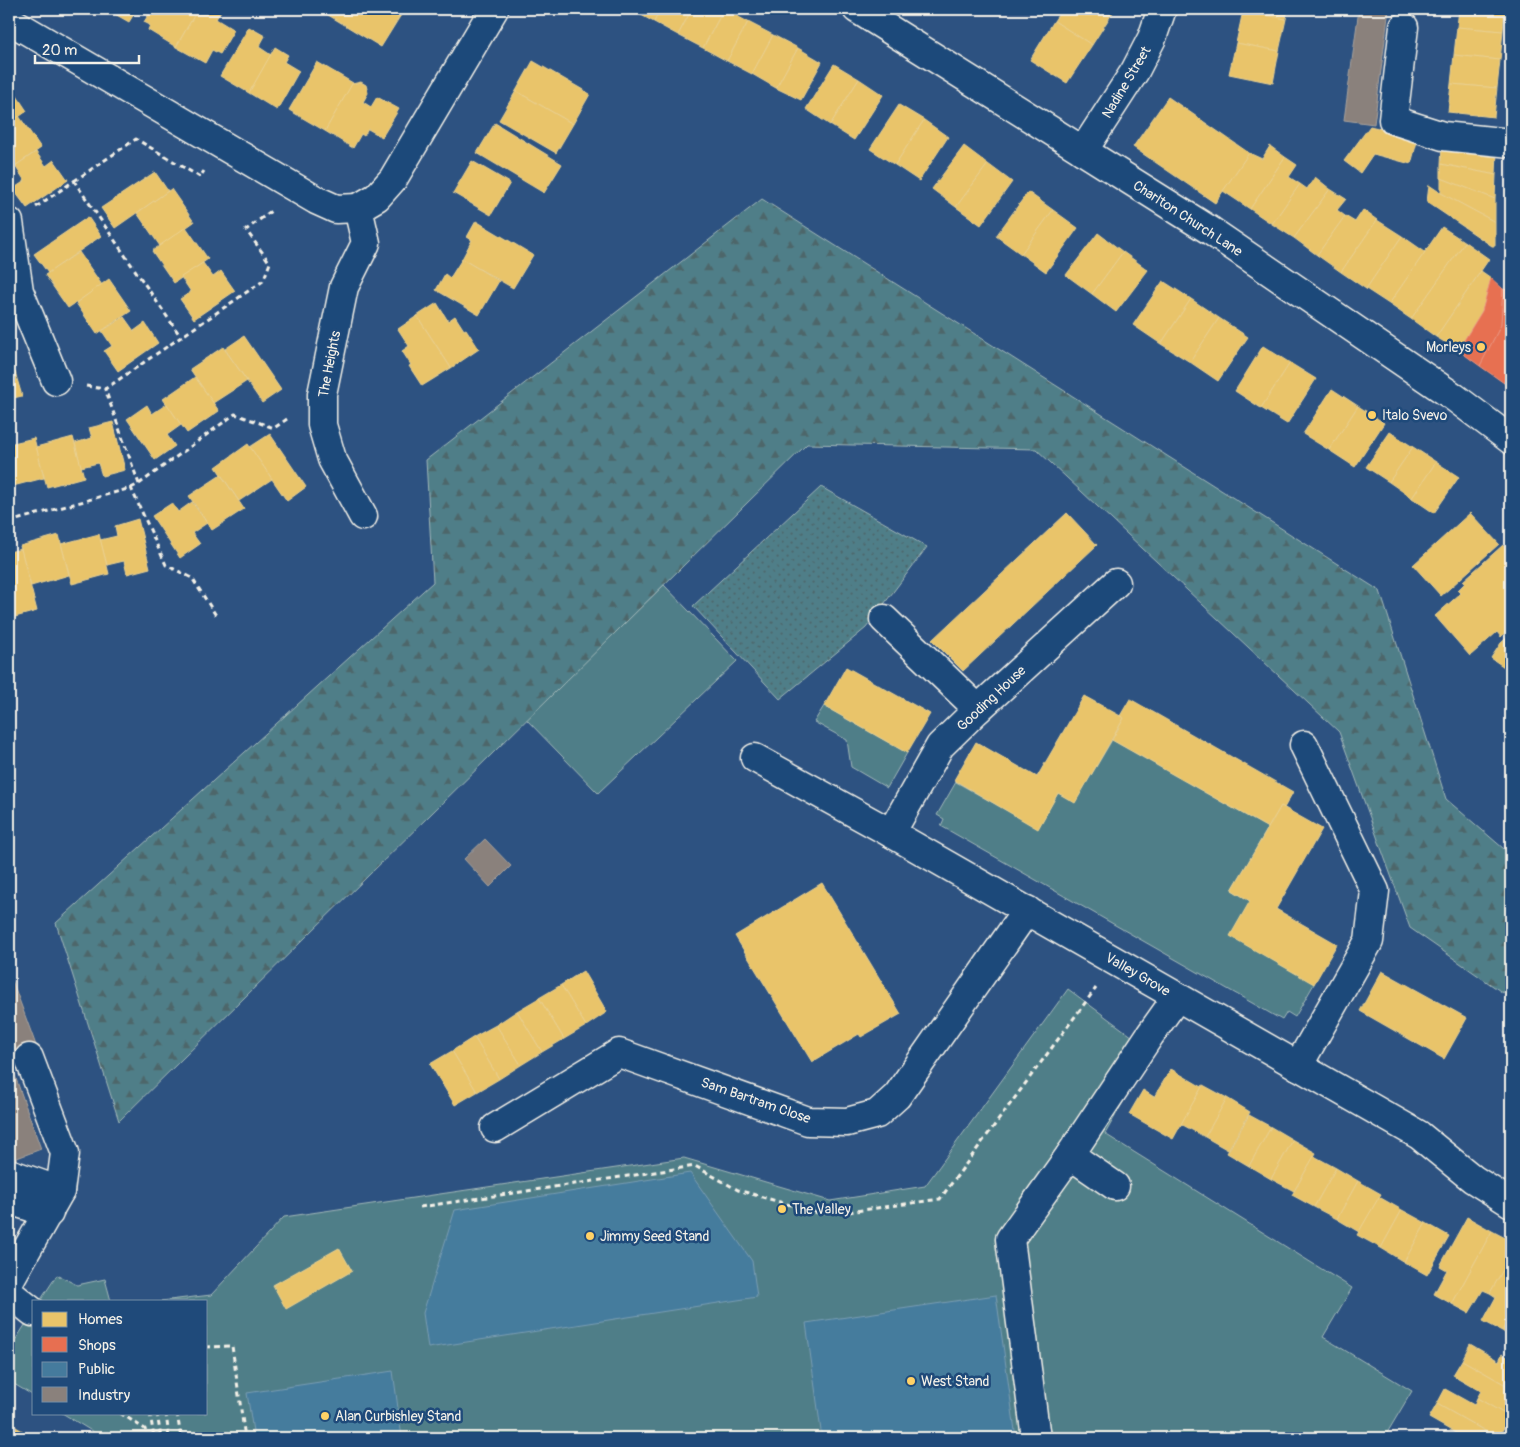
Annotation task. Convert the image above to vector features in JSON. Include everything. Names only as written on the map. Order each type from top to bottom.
[{"type":"street","points":[[9,20],[316,200],[336,209],[358,208],[377,197],[393,180],[494,9]]},
{"type":"street","name":"Charlton Church Lane","points":[[857,9],[1211,231],[1454,397],[1511,440]]},
{"type":"street","name":"Nadine Street","points":[[1083,151],[1135,71],[1152,38],[1162,9]]},
{"type":"street","points":[[1404,27],[1393,120],[1442,136],[1511,143]]},
{"type":"street","name":"The Heights","points":[[358,208],[366,243],[344,286],[322,394],[322,425],[332,459],[363,516]]},
{"type":"street","points":[[9,223],[19,291],[56,381]]},
{"type":"street","name":"Gooding House","points":[[891,833],[940,746],[1116,584]]},
{"type":"street","points":[[884,619],[978,709]]},
{"type":"street","points":[[1298,1066],[1369,941],[1375,891],[1304,745]]},
{"type":"street","name":"Valley Grove","points":[[755,758],[1027,910],[1419,1135],[1473,1179],[1511,1203]]},
{"type":"street","name":"Sam Bartram Close","points":[[495,1128],[620,1053],[808,1121],[847,1122],[877,1114],[898,1096],[1027,910]]},
{"type":"street","points":[[1036,1438],[1010,1239],[1070,1155],[1177,997]]},
{"type":"street","points":[[9,1281],[54,1202],[64,1153],[29,1058]]},
{"type":"street","points":[[1070,1155],[1115,1186]]},
{"type":"street","points":[[9,1173],[54,1202]]},
{"type":"street","points":[[9,1200],[54,1202]]},
{"type":"street","points":[[9,1293],[32,1311]]},
{"type":"path","points":[[9,223],[136,139],[200,177],[222,145]]},
{"type":"path","points":[[74,181],[181,337]]},
{"type":"path","points":[[139,484],[105,389],[263,281],[270,263],[246,230],[270,211]]},
{"type":"path","points":[[9,522],[131,488],[235,414],[274,428],[284,421]]},
{"type":"path","points":[[131,488],[166,565],[192,578],[217,617]]},
{"type":"path","points":[[420,1207],[695,1166],[738,1190],[818,1214],[848,1212],[940,1199],[1087,1003],[1100,981]]},
{"type":"path","points":[[208,1347],[232,1346],[245,1438]]},
{"type":"path","points":[[122,1414],[145,1429],[146,1438]]},
{"type":"path","points":[[150,1414],[154,1438]]},
{"type":"path","points":[[157,1414],[161,1438]]},
{"type":"path","points":[[166,1414],[169,1438]]},
{"type":"path","points":[[177,1414],[181,1438]]},
{"type":"green space","points":[[762,199],[1380,591],[1446,799],[1511,855],[1511,981],[1503,993],[1410,928],[1339,732],[1036,449],[807,444],[119,1121],[56,923],[433,582],[426,460]]},
{"type":"green space","points":[[821,487],[927,547],[866,628],[780,699],[693,606]]},
{"type":"green space","points":[[664,585],[737,661],[598,793],[525,718]]},
{"type":"green space","points":[[824,706],[907,753],[887,788],[851,767],[847,740],[814,722]]},
{"type":"green space","points":[[1112,740],[1268,828],[1232,890],[1250,901],[1314,984],[1295,1017],[1287,1012],[1282,1020],[941,826],[944,819],[937,815],[956,782],[1038,828],[1058,793],[1075,802]]},
{"type":"green space","name":"The Valley","points":[[1068,989],[1152,1051],[1105,1134],[1352,1288],[1323,1337],[1412,1391],[1384,1438],[103,1438],[64,1414],[208,1414],[208,1300],[169,1300],[211,1295],[284,1217],[684,1158],[830,1201],[925,1186]]},
{"type":"green space","points":[[57,1275],[77,1285],[105,1279],[111,1300],[41,1300]]},
{"type":"green space","points":[[32,1314],[32,1395],[9,1381],[9,1356],[12,1352],[9,1350]]},
{"type":"building: Homes","points":[[106,9],[137,9],[129,22]]},
{"type":"building: Homes","points":[[152,9],[198,9],[176,47],[148,30],[150,25],[144,22]]},
{"type":"building: Homes","points":[[198,9],[222,9],[216,19],[234,30],[220,54],[212,50],[205,63],[176,47]]},
{"type":"building: Homes","points":[[321,9],[383,9],[399,18],[381,47]]},
{"type":"building: Homes","points":[[383,9],[405,9],[399,18]]},
{"type":"building: Homes","points":[[630,9],[661,9],[654,22]]},
{"type":"building: Homes","points":[[661,9],[692,9],[678,35],[654,22]]},
{"type":"building: Homes","points":[[692,9],[724,9],[703,48],[678,35]]},
{"type":"building: Homes","points":[[724,9],[748,22],[727,61],[703,48]]},
{"type":"building: Homes","points":[[1062,9],[1115,9],[1092,45],[1054,21]]},
{"type":"building: Homes","points":[[1243,9],[1288,9],[1286,19],[1243,11]]},
{"type":"building: Homes","points":[[1459,9],[1505,9],[1503,31],[1457,27]]},
{"type":"building: Homes","points":[[1243,11],[1286,19],[1279,51],[1236,43]]},
{"type":"building: Homes","points":[[1054,21],[1092,45],[1067,83],[1030,60]]},
{"type":"building: Homes","points":[[748,22],[773,35],[752,74],[727,61]]},
{"type":"building: Homes","points":[[249,27],[265,36],[259,47],[271,55],[249,93],[220,76]]},
{"type":"building: Homes","points":[[1457,27],[1503,31],[1500,60],[1454,55]]},
{"type":"building: Homes","points":[[773,35],[798,48],[776,88],[752,74]]},
{"type":"building: Homes","points":[[1236,43],[1279,51],[1273,83],[1229,74]]},
{"type":"building: Homes","points":[[275,47],[288,55],[284,62],[299,71],[277,110],[249,93]]},
{"type":"building: Homes","points":[[798,48],[822,62],[801,100],[776,88]]},
{"type":"building: Homes","points":[[1454,55],[1500,60],[1497,88],[1451,84]]},
{"type":"building: Homes","points":[[533,61],[590,94],[573,124],[516,91]]},
{"type":"building: Homes","points":[[317,62],[353,83],[325,131],[289,110]]},
{"type":"building: Homes","points":[[834,64],[859,79],[830,125],[806,109]]},
{"type":"building: Homes","points":[[859,79],[883,95],[854,140],[830,125]]},
{"type":"building: Homes","points":[[361,82],[366,85],[368,93],[363,102],[371,107],[377,97],[399,109],[382,137],[368,129],[364,136],[361,134],[353,148],[325,131],[352,84]]},
{"type":"building: Homes","points":[[9,84],[27,111],[9,124]]},
{"type":"building: Homes","points":[[1451,84],[1497,88],[1494,117],[1448,112]]},
{"type":"building: Homes","points":[[516,91],[573,124],[556,153],[499,120]]},
{"type":"building: Homes","points":[[1168,97],[1249,153],[1215,203],[1133,147]]},
{"type":"building: Homes","points":[[899,105],[924,120],[895,165],[870,149]]},
{"type":"building: Homes","points":[[19,116],[41,148],[9,170],[9,124]]},
{"type":"building: Homes","points":[[924,120],[948,137],[919,181],[895,165]]},
{"type":"building: Homes","points":[[495,123],[562,164],[544,193],[477,153]]},
{"type":"building: Homes","points":[[1370,126],[1418,138],[1411,164],[1373,154],[1360,173],[1344,161]]},
{"type":"building: Homes","points":[[964,146],[988,164],[956,207],[932,189]]},
{"type":"building: Homes","points":[[1270,146],[1285,157],[1250,209],[1223,191],[1249,153],[1262,159]]},
{"type":"building: Homes","points":[[1442,146],[1497,151],[1496,175],[1441,164]]},
{"type":"building: Homes","points":[[36,152],[46,166],[54,160],[68,180],[27,208],[13,189],[25,181],[15,166]]},
{"type":"building: Homes","points":[[1285,157],[1297,165],[1289,177],[1300,184],[1272,224],[1250,209]]},
{"type":"building: Homes","points":[[472,161],[510,183],[491,215],[453,193]]},
{"type":"building: Homes","points":[[988,164],[1012,182],[981,225],[956,207]]},
{"type":"building: Homes","points":[[1441,164],[1496,175],[1495,199],[1441,178]]},
{"type":"building: Homes","points":[[155,172],[168,191],[115,228],[101,208]]},
{"type":"building: Homes","points":[[1315,177],[1330,189],[1294,238],[1272,224],[1300,184],[1307,189]]},
{"type":"building: Homes","points":[[1441,178],[1495,199],[1495,222],[1441,193]]},
{"type":"building: Homes","points":[[1429,185],[1495,222],[1495,246],[1492,246],[1427,202]]},
{"type":"building: Homes","points":[[171,189],[194,222],[160,246],[137,213]]},
{"type":"building: Homes","points":[[1330,189],[1346,199],[1337,210],[1345,216],[1317,255],[1294,238]]},
{"type":"building: Homes","points":[[1028,192],[1053,210],[1021,254],[996,236]]},
{"type":"building: Homes","points":[[1053,210],[1078,228],[1046,272],[1021,254]]},
{"type":"building: Homes","points":[[1363,210],[1377,220],[1341,272],[1317,255],[1345,216],[1355,222]]},
{"type":"building: Homes","points":[[88,217],[101,236],[48,273],[34,254]]},
{"type":"building: Homes","points":[[1377,220],[1402,236],[1366,289],[1341,272]]},
{"type":"building: Homes","points":[[476,221],[533,255],[513,288],[462,259],[472,240],[467,237]]},
{"type":"building: Homes","points":[[186,227],[208,259],[174,283],[152,251]]},
{"type":"building: Homes","points":[[1442,227],[1465,242],[1411,319],[1389,304]]},
{"type":"building: Homes","points":[[1098,233],[1123,252],[1092,294],[1066,275]]},
{"type":"building: Homes","points":[[1402,236],[1425,252],[1389,304],[1366,289]]},
{"type":"building: Homes","points":[[1465,242],[1489,259],[1436,337],[1411,319]]},
{"type":"building: Homes","points":[[79,252],[102,285],[68,308],[45,275]]},
{"type":"building: Homes","points":[[1123,252],[1148,270],[1116,312],[1092,294]]},
{"type":"building: Homes","points":[[462,259],[499,281],[479,315],[436,290],[445,274],[450,278]]},
{"type":"building: Homes","points":[[203,263],[213,277],[221,271],[235,291],[194,319],[180,299],[191,292],[181,277]]},
{"type":"building: Homes","points":[[1481,271],[1491,278],[1482,311],[1458,350],[1436,337]]},
{"type":"building: Homes","points":[[109,279],[131,311],[97,334],[76,303]]},
{"type":"building: Homes","points":[[1163,281],[1191,299],[1161,344],[1133,325]]},
{"type":"building: Homes","points":[[1191,299],[1219,318],[1190,362],[1161,344]]},
{"type":"building: Homes","points":[[437,303],[448,321],[455,316],[479,349],[451,368],[417,316]]},
{"type":"building: Homes","points":[[417,316],[451,368],[422,386],[402,351],[409,346],[398,329]]},
{"type":"building: Homes","points":[[124,317],[134,331],[145,323],[158,343],[118,371],[104,351],[112,346],[102,331]]},
{"type":"building: Homes","points":[[1219,318],[1248,337],[1218,381],[1190,362]]},
{"type":"building: Homes","points":[[244,336],[281,390],[262,403],[225,349]]},
{"type":"building: Homes","points":[[1263,346],[1290,363],[1261,408],[1235,391]]},
{"type":"building: Homes","points":[[223,347],[247,381],[213,403],[190,369]]},
{"type":"building: Homes","points":[[1290,363],[1316,379],[1287,424],[1261,408]]},
{"type":"building: Homes","points":[[1511,364],[1511,388],[1504,383]]},
{"type":"building: Homes","points":[[15,372],[22,396],[9,399],[9,374]]},
{"type":"building: Homes","points":[[195,377],[219,411],[187,433],[163,399]]},
{"type":"building: Homes","points":[[1332,389],[1358,406],[1329,450],[1303,434]]},
{"type":"building: Homes","points":[[167,404],[181,425],[167,435],[175,446],[155,460],[127,419],[147,405],[152,414]]},
{"type":"building: Homes","points":[[1358,406],[1384,423],[1355,467],[1329,450]]},
{"type":"building: Homes","points":[[113,422],[125,470],[102,476],[98,463],[81,467],[75,443],[92,438],[89,428]]},
{"type":"building: Homes","points":[[1390,432],[1413,447],[1389,482],[1366,467]]},
{"type":"building: Homes","points":[[270,434],[306,487],[287,501],[250,447]]},
{"type":"building: Homes","points":[[73,437],[84,477],[47,487],[36,447]]},
{"type":"building: Homes","points":[[34,438],[44,478],[9,487],[9,444]]},
{"type":"building: Homes","points":[[248,444],[272,479],[239,501],[216,467]]},
{"type":"building: Homes","points":[[1413,447],[1436,462],[1412,498],[1389,482]]},
{"type":"building: Homes","points":[[1436,462],[1459,477],[1434,513],[1412,498]]},
{"type":"building: Homes","points":[[221,475],[244,509],[212,530],[189,496]]},
{"type":"building: Homes","points":[[192,502],[207,523],[192,533],[200,544],[180,558],[152,516],[172,503],[178,512]]},
{"type":"building: Homes","points":[[1067,513],[1097,545],[963,671],[932,640]]},
{"type":"building: Homes","points":[[1470,513],[1499,544],[1441,596],[1413,565]]},
{"type":"building: Homes","points":[[138,519],[150,568],[127,574],[124,561],[107,565],[100,540],[117,536],[115,526]]},
{"type":"building: Homes","points":[[99,534],[109,574],[72,584],[61,544]]},
{"type":"building: Homes","points":[[59,535],[69,575],[31,586],[20,546]]},
{"type":"building: Homes","points":[[1503,545],[1511,554],[1511,630],[1509,632],[1508,630],[1501,637],[1497,632],[1470,656],[1435,616],[1461,593],[1458,590],[1465,583],[1463,581]]},
{"type":"building: Homes","points":[[21,549],[37,611],[15,617],[9,595],[9,552]]},
{"type":"building: Homes","points":[[1511,634],[1511,667],[1509,665],[1507,669],[1491,658],[1501,643]]},
{"type":"building: Homes","points":[[846,667],[930,714],[907,753],[824,706]]},
{"type":"building: Homes","points":[[1084,696],[1124,718],[1075,803],[1058,793],[1038,829],[954,780],[976,742],[1037,777]]},
{"type":"building: Homes","points":[[1130,699],[1293,792],[1284,808],[1281,806],[1268,828],[1112,740],[1124,718],[1120,716]]},
{"type":"building: Homes","points":[[1281,806],[1322,829],[1276,909],[1337,944],[1314,984],[1230,936],[1250,901],[1232,890]]},
{"type":"building: Homes","points":[[822,883],[901,1014],[861,1037],[859,1034],[812,1062],[735,936]]},
{"type":"building: Homes","points":[[583,971],[607,1012],[586,1026],[561,985]]},
{"type":"building: Homes","points":[[1382,971],[1467,1018],[1444,1059],[1360,1011]]},
{"type":"building: Homes","points":[[561,985],[586,1026],[564,1039],[539,998]]},
{"type":"building: Homes","points":[[539,998],[564,1039],[542,1052],[517,1011]]},
{"type":"building: Homes","points":[[517,1011],[542,1052],[521,1065],[496,1025]]},
{"type":"building: Homes","points":[[496,1025],[521,1065],[499,1079],[474,1037]]},
{"type":"building: Homes","points":[[474,1037],[499,1079],[477,1092],[452,1051]]},
{"type":"building: Homes","points":[[452,1051],[477,1092],[455,1105],[430,1064]]},
{"type":"building: Homes","points":[[1171,1069],[1202,1087],[1173,1139],[1129,1114],[1143,1090],[1154,1097]]},
{"type":"building: Homes","points":[[1203,1085],[1227,1098],[1205,1137],[1181,1124]]},
{"type":"building: Homes","points":[[1227,1098],[1250,1112],[1228,1150],[1205,1137]]},
{"type":"building: Homes","points":[[1249,1115],[1271,1127],[1249,1166],[1227,1153]]},
{"type":"building: Homes","points":[[1271,1127],[1293,1140],[1271,1179],[1249,1166]]},
{"type":"building: Homes","points":[[1293,1140],[1316,1153],[1294,1191],[1271,1179]]},
{"type":"building: Homes","points":[[1314,1156],[1336,1168],[1314,1207],[1292,1195]]},
{"type":"building: Homes","points":[[1336,1168],[1358,1181],[1337,1219],[1314,1207]]},
{"type":"building: Homes","points":[[1358,1181],[1381,1194],[1359,1232],[1337,1219]]},
{"type":"building: Homes","points":[[1379,1197],[1402,1210],[1381,1248],[1357,1235]]},
{"type":"building: Homes","points":[[1402,1210],[1426,1223],[1404,1262],[1381,1248]]},
{"type":"building: Homes","points":[[1467,1217],[1492,1231],[1452,1304],[1434,1294],[1447,1270],[1440,1266]]},
{"type":"building: Homes","points":[[1426,1223],[1449,1236],[1427,1275],[1404,1262]]},
{"type":"building: Homes","points":[[1492,1231],[1511,1241],[1511,1256],[1490,1293],[1483,1290],[1469,1313],[1452,1304]]},
{"type":"building: Homes","points":[[339,1248],[352,1271],[286,1309],[273,1285]]},
{"type":"building: Homes","points":[[1511,1256],[1511,1314],[1502,1331],[1483,1321],[1496,1297],[1490,1293]]},
{"type":"building: Homes","points":[[1511,1314],[1511,1337],[1502,1331]]},
{"type":"building: Homes","points":[[1470,1344],[1499,1361],[1502,1354],[1511,1359],[1511,1388],[1462,1360]]},
{"type":"building: Homes","points":[[1462,1360],[1511,1388],[1510,1417],[1477,1398],[1481,1391],[1453,1375]]},
{"type":"building: Homes","points":[[1445,1389],[1474,1405],[1477,1398],[1510,1417],[1498,1438],[1437,1404]]},
{"type":"building: Homes","points":[[1437,1404],[1497,1438],[1454,1438],[1457,1434],[1429,1418]]},
{"type":"building: Homes","points":[[9,1423],[21,1430],[16,1438],[9,1438]]},
{"type":"building: Homes","points":[[21,1430],[34,1438],[16,1438]]},
{"type":"building: Shops","points":[[1491,278],[1503,289],[1501,325],[1480,366],[1458,350],[1482,311]]},
{"type":"building: Shops","points":[[1503,289],[1511,291],[1511,364],[1504,383],[1480,366],[1501,325]]},
{"type":"building: Public","name":"Jimmy Seed Stand","points":[[690,1173],[752,1261],[757,1297],[428,1348],[423,1313],[455,1210]]},
{"type":"building: Public","name":"West Stand","points":[[996,1295],[1016,1438],[822,1438],[806,1323]]},
{"type":"building: Public","name":"Alan Curbishley Stand","points":[[393,1371],[402,1438],[254,1438],[247,1393]]},
{"type":"building: Industry","points":[[1359,9],[1389,9],[1374,124],[1344,120]]},
{"type":"building: Industry","points":[[485,839],[511,866],[490,887],[464,859]]},
{"type":"building: Industry","points":[[9,972],[37,1048],[9,1059]]},
{"type":"building: Industry","points":[[9,1059],[41,1149],[9,1161]]},
{"type":"place","name":"Morleys","points":[[1481,347]]},
{"type":"place","name":"Italo Svevo","points":[[1372,415]]},
{"type":"place","name":"The Valley","points":[[782,1209]]},
{"type":"place","name":"Jimmy Seed Stand","points":[[590,1236]]},
{"type":"place","name":"West Stand","points":[[911,1381]]},
{"type":"place","name":"Alan Curbishley Stand","points":[[325,1416]]}]
